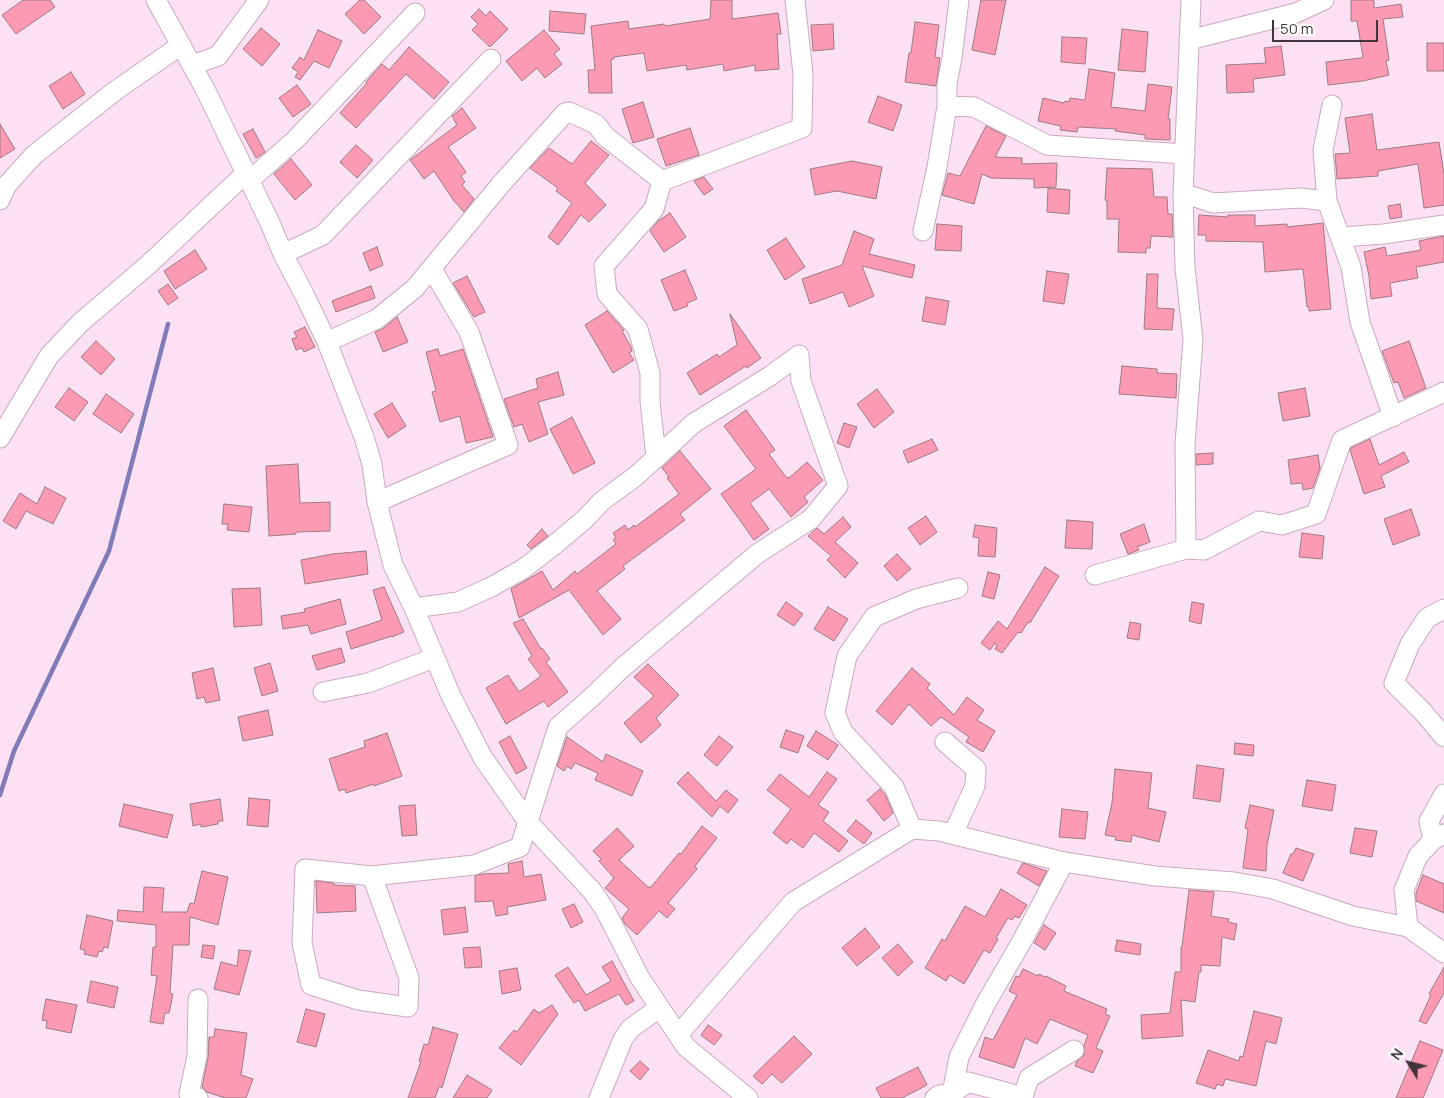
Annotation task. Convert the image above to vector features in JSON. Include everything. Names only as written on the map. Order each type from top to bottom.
[{"type":"street","points":[[156,0],[192,65],[248,176],[283,254],[327,342],[364,437],[372,464],[377,502],[393,565],[414,608],[434,658],[483,758],[528,822],[593,892],[640,978],[686,1046],[748,1098]]},
{"type":"street","points":[[192,65],[218,56],[259,0]]},
{"type":"street","points":[[662,181],[802,128],[803,74],[795,0]]},
{"type":"street","points":[[923,231],[937,167],[947,106],[946,84],[952,58],[959,0]]},
{"type":"street","points":[[1186,550],[1185,444],[1193,340],[1185,268],[1184,193],[1191,0]]},
{"type":"street","points":[[1189,40],[1296,13],[1324,0]]},
{"type":"street","points":[[0,438],[48,356],[80,322],[248,176],[295,140],[415,13]]},
{"type":"street","points":[[0,200],[6,186],[34,154],[115,91],[181,45]]},
{"type":"street","points":[[283,254],[323,235],[491,59]]},
{"type":"street","points":[[1332,105],[1323,150],[1327,201],[1351,267],[1360,322],[1393,418]]},
{"type":"street","points":[[947,106],[974,107],[1047,145],[1185,154]]},
{"type":"street","points":[[327,342],[376,319],[415,288],[502,183],[565,113],[569,112],[596,124],[605,136],[662,181]]},
{"type":"street","points":[[656,458],[650,401],[650,373],[638,329],[607,294],[604,266],[654,209],[662,181]]},
{"type":"street","points":[[1184,193],[1213,203],[1301,198],[1327,201]]},
{"type":"street","points":[[1340,237],[1384,234],[1444,225]]},
{"type":"street","points":[[377,502],[508,445],[469,332],[432,269]]},
{"type":"street","points":[[372,876],[409,978],[408,1007],[358,1000],[311,985],[302,942],[304,869],[372,876],[474,865],[520,847],[558,727],[622,668],[757,554],[811,519],[838,486],[801,381],[799,355],[770,376],[694,423],[636,476],[602,501],[553,546],[523,569],[491,587],[458,602],[414,608]]},
{"type":"street","points":[[1095,575],[1186,550],[1204,550],[1259,521],[1282,525],[1316,514],[1342,440],[1393,418],[1444,392]]},
{"type":"street","points":[[912,829],[894,787],[843,732],[835,713],[847,656],[874,617],[916,599],[958,588]]},
{"type":"street","points":[[1444,608],[1428,618],[1410,644],[1394,683],[1423,712],[1444,737]]},
{"type":"street","points":[[323,692],[368,682],[434,658]]},
{"type":"street","points":[[945,742],[976,769],[974,786],[954,834]]},
{"type":"street","points":[[1408,927],[1404,890],[1418,856],[1439,838],[1429,821],[1444,794]]},
{"type":"street","points":[[678,1035],[793,902],[912,829],[954,834],[1064,862],[1155,876],[1234,882],[1274,889],[1353,916],[1408,927],[1444,953]]},
{"type":"street","points":[[944,1096],[959,1057],[986,1003],[1064,862]]},
{"type":"street","points":[[198,999],[197,1056],[189,1094],[198,1098]]},
{"type":"street","points":[[599,1098],[623,1039],[630,1029],[660,1008]]},
{"type":"street","points":[[944,1096],[968,1082],[1022,1097],[1029,1078],[1074,1050]]},
{"type":"building","points":[[23,0],[50,0],[55,7],[16,34],[2,15]]},
{"type":"building","points":[[360,0],[364,0],[381,17],[364,34],[345,14]]},
{"type":"building","points":[[711,0],[732,0],[732,19],[778,13],[781,34],[777,34],[779,69],[755,71],[755,65],[724,71],[723,64],[687,70],[686,65],[647,71],[644,53],[611,59],[612,93],[589,93],[588,70],[595,70],[591,26],[628,21],[629,29],[710,19]]},
{"type":"building","points":[[981,0],[1006,0],[995,55],[972,50]]},
{"type":"building","points":[[1351,0],[1374,0],[1374,8],[1401,4],[1403,17],[1383,19],[1389,60],[1386,61],[1389,75],[1363,81],[1328,85],[1326,62],[1363,57],[1357,21],[1351,21]]},
{"type":"building","points":[[479,9],[486,16],[490,11],[508,29],[490,47],[472,30],[478,24],[471,17]]},
{"type":"building","points":[[550,11],[586,14],[584,34],[549,31]]},
{"type":"building","points":[[915,22],[939,25],[935,57],[940,58],[936,86],[905,82]]},
{"type":"building","points":[[833,24],[834,49],[813,51],[811,25]]},
{"type":"building","points":[[261,28],[280,44],[262,66],[243,49]]},
{"type":"building","points":[[1122,29],[1148,32],[1145,72],[1118,70]]},
{"type":"building","points":[[318,30],[342,41],[329,68],[314,61],[300,80],[295,77],[298,72],[292,68],[300,57],[304,60]]},
{"type":"building","points":[[544,30],[560,49],[554,54],[562,64],[545,78],[537,68],[522,81],[506,61]]},
{"type":"building","points":[[1062,37],[1087,38],[1085,64],[1061,62]]},
{"type":"building","points":[[1427,43],[1444,43],[1444,71],[1427,71]]},
{"type":"building","points":[[1281,46],[1285,75],[1253,79],[1254,92],[1227,93],[1226,65],[1266,63],[1264,48]]},
{"type":"building","points":[[409,47],[449,82],[434,99],[406,74],[356,128],[340,113],[382,64],[389,70]]},
{"type":"building","points":[[1089,69],[1115,73],[1111,107],[1145,111],[1148,84],[1172,87],[1168,119],[1170,119],[1170,140],[1145,139],[1145,135],[1115,131],[1116,129],[1078,127],[1077,132],[1060,130],[1061,126],[1038,121],[1043,98],[1064,103],[1065,101],[1069,102],[1070,98],[1085,100]]},
{"type":"building","points":[[71,72],[85,94],[63,109],[49,86]]},
{"type":"building","points":[[297,85],[311,104],[293,117],[279,98]]},
{"type":"building","points":[[878,96],[902,105],[893,131],[868,122]]},
{"type":"building","points":[[643,102],[654,137],[633,143],[622,109]]},
{"type":"building","points":[[462,108],[476,128],[448,147],[466,172],[461,176],[465,182],[462,185],[474,199],[464,212],[454,201],[434,171],[424,179],[410,160],[457,125],[452,116]]},
{"type":"building","points":[[1372,114],[1377,150],[1439,142],[1444,174],[1444,205],[1424,208],[1418,164],[1378,171],[1378,176],[1337,179],[1335,154],[1350,153],[1345,118]]},
{"type":"building","points":[[0,124],[15,149],[0,158]]},
{"type":"building","points":[[986,126],[1006,136],[995,157],[1022,158],[1022,164],[1057,163],[1056,187],[1034,188],[1034,179],[991,178],[982,174],[974,204],[942,195],[948,173],[960,176]]},
{"type":"building","points":[[690,128],[699,155],[666,166],[657,139]]},
{"type":"building","points":[[253,129],[265,152],[256,158],[243,134]]},
{"type":"building","points":[[591,141],[609,155],[585,183],[606,205],[589,222],[581,215],[558,245],[548,237],[572,203],[556,191],[558,188],[530,168],[549,148],[572,164]]},
{"type":"building","points":[[356,145],[373,160],[357,178],[340,162]]},
{"type":"building","points":[[291,159],[312,185],[295,200],[274,174]]},
{"type":"building","points":[[852,161],[882,167],[876,199],[837,191],[815,195],[810,169]]},
{"type":"building","points":[[1107,168],[1152,169],[1154,197],[1167,197],[1168,214],[1172,214],[1173,237],[1151,236],[1150,248],[1146,248],[1146,253],[1118,252],[1119,219],[1107,219],[1107,201],[1105,200]]},
{"type":"building","points":[[704,177],[713,189],[704,195],[694,181]]},
{"type":"building","points":[[1048,188],[1070,190],[1069,214],[1047,212]]},
{"type":"building","points":[[1400,204],[1402,217],[1390,219],[1388,206]]},
{"type":"building","points":[[670,213],[686,237],[664,252],[650,231],[658,221]]},
{"type":"building","points":[[1199,215],[1228,217],[1228,215],[1255,215],[1255,226],[1287,224],[1287,227],[1323,223],[1331,309],[1309,311],[1303,269],[1265,272],[1263,242],[1206,241],[1206,235],[1198,235]]},
{"type":"building","points":[[937,224],[962,226],[961,251],[935,250]]},
{"type":"building","points":[[854,231],[874,239],[869,254],[915,265],[912,278],[862,266],[874,296],[849,307],[843,292],[810,304],[802,279],[842,265]]},
{"type":"building","points":[[1444,236],[1444,262],[1416,267],[1418,278],[1390,283],[1392,296],[1371,299],[1364,252],[1385,247],[1387,256],[1421,250],[1419,241]]},
{"type":"building","points":[[786,238],[805,267],[785,280],[767,250]]},
{"type":"building","points":[[377,247],[383,265],[370,271],[363,253]]},
{"type":"building","points":[[195,250],[207,269],[175,289],[164,271]]},
{"type":"building","points":[[685,270],[697,299],[687,303],[688,306],[674,311],[661,280]]},
{"type":"building","points":[[1047,271],[1069,274],[1064,304],[1043,301]]},
{"type":"building","points":[[1147,274],[1158,274],[1157,308],[1174,309],[1172,330],[1144,329]]},
{"type":"building","points":[[467,276],[485,312],[474,317],[453,283]]},
{"type":"building","points":[[168,284],[178,298],[168,305],[158,291]]},
{"type":"building","points":[[371,286],[375,298],[336,312],[332,301]]},
{"type":"building","points":[[926,297],[949,301],[945,325],[922,321]]},
{"type":"building","points":[[607,311],[624,330],[622,331],[632,351],[629,353],[634,360],[613,373],[585,325]]},
{"type":"building","points":[[730,314],[761,358],[700,395],[687,373],[717,354],[719,357],[737,345]]},
{"type":"building","points":[[397,317],[408,342],[383,352],[375,332],[384,328]]},
{"type":"building","points":[[305,327],[315,347],[304,352],[302,348],[296,350],[292,339],[297,337],[294,332]]},
{"type":"building","points":[[96,341],[115,359],[101,375],[81,357]]},
{"type":"building","points":[[1409,341],[1426,388],[1404,398],[1398,382],[1394,383],[1382,351]]},
{"type":"building","points":[[438,349],[440,356],[463,349],[493,437],[466,443],[460,416],[440,422],[432,392],[436,391],[426,352]]},
{"type":"building","points":[[1122,366],[1157,369],[1157,373],[1177,374],[1176,398],[1119,394]]},
{"type":"building","points":[[558,372],[564,395],[538,402],[548,434],[529,442],[522,424],[514,427],[504,399],[538,388],[536,379]]},
{"type":"building","points":[[69,388],[88,402],[74,421],[55,407]]},
{"type":"building","points":[[1305,388],[1310,416],[1283,421],[1278,393]]},
{"type":"building","points":[[877,389],[894,412],[874,428],[857,404]]},
{"type":"building","points":[[106,394],[134,414],[121,433],[93,414]]},
{"type":"building","points":[[392,403],[406,426],[388,438],[374,414]]},
{"type":"building","points":[[746,410],[775,450],[769,454],[786,477],[789,478],[807,462],[823,480],[804,497],[808,502],[791,517],[769,489],[750,503],[769,529],[754,540],[721,494],[756,469],[724,426]]},
{"type":"building","points":[[572,417],[595,463],[573,474],[550,429]]},
{"type":"building","points":[[844,423],[857,427],[849,448],[837,443]]},
{"type":"building","points":[[932,439],[938,450],[908,463],[903,451]]},
{"type":"building","points":[[1370,439],[1379,465],[1404,452],[1409,462],[1381,476],[1385,487],[1364,494],[1350,450]]},
{"type":"building","points":[[680,451],[711,489],[680,514],[685,520],[623,566],[625,569],[597,591],[621,619],[603,635],[569,590],[519,618],[511,589],[542,571],[553,590],[575,571],[577,574],[616,544],[613,540],[616,538],[613,533],[625,525],[628,530],[634,525],[635,527],[679,494],[662,468]]},
{"type":"building","points":[[1213,453],[1213,464],[1196,465],[1196,454]]},
{"type":"building","points":[[1318,455],[1320,468],[1313,488],[1303,490],[1302,483],[1291,484],[1288,460]]},
{"type":"building","points":[[298,464],[300,503],[330,502],[330,531],[296,532],[296,534],[269,536],[266,466]]},
{"type":"building","points":[[45,487],[66,498],[53,524],[26,511],[16,529],[3,521],[20,493],[37,504]]},
{"type":"building","points":[[224,504],[252,507],[249,532],[227,530],[228,524],[222,524]]},
{"type":"building","points":[[1411,509],[1420,535],[1393,545],[1384,519]]},
{"type":"building","points":[[926,516],[937,532],[920,545],[908,528]]},
{"type":"building","points":[[843,517],[851,527],[835,542],[858,563],[845,578],[827,560],[831,556],[808,536],[817,528],[824,534]]},
{"type":"building","points":[[1067,520],[1093,522],[1092,549],[1065,548]]},
{"type":"building","points":[[1144,524],[1150,542],[1137,547],[1139,550],[1128,554],[1120,534]]},
{"type":"building","points":[[975,525],[997,528],[995,557],[978,556],[979,538],[973,537]]},
{"type":"building","points":[[542,529],[548,536],[531,549],[527,545]]},
{"type":"building","points":[[1302,533],[1324,536],[1322,559],[1299,557]]},
{"type":"building","points":[[366,551],[368,574],[305,584],[301,560],[332,554]]},
{"type":"building","points":[[897,554],[911,569],[897,581],[884,566]]},
{"type":"building","points":[[1045,567],[1059,576],[1030,623],[1028,622],[1021,633],[1018,632],[1002,653],[995,649],[997,645],[995,643],[990,650],[981,643],[998,621],[1007,629]]},
{"type":"building","points":[[988,572],[1000,575],[994,599],[982,596]]},
{"type":"building","points":[[384,587],[404,632],[351,649],[346,632],[382,620],[373,590]]},
{"type":"building","points":[[260,588],[262,625],[234,627],[232,589]]},
{"type":"building","points":[[340,599],[346,624],[311,634],[308,625],[283,629],[281,616],[305,612],[304,609]]},
{"type":"building","points":[[786,602],[803,614],[794,626],[777,615]]},
{"type":"building","points":[[1192,602],[1204,604],[1201,624],[1189,621]]},
{"type":"building","points":[[828,607],[848,619],[834,641],[814,629]]},
{"type":"building","points":[[523,619],[541,649],[550,659],[546,662],[568,692],[548,707],[544,701],[506,724],[486,688],[508,675],[519,692],[541,676],[528,659],[532,656],[513,623]]},
{"type":"building","points":[[1130,622],[1141,624],[1139,640],[1127,638]]},
{"type":"building","points":[[341,648],[345,662],[317,670],[312,656]]},
{"type":"building","points":[[270,663],[278,691],[262,696],[254,668]]},
{"type":"building","points":[[648,664],[679,695],[656,718],[661,725],[641,743],[624,723],[654,696],[634,677]]},
{"type":"building","points":[[213,668],[220,700],[206,703],[204,697],[197,699],[192,673]]},
{"type":"building","points":[[912,668],[930,684],[927,688],[954,715],[967,697],[984,710],[977,720],[995,731],[983,752],[966,742],[969,737],[941,717],[931,726],[909,704],[892,725],[876,711]]},
{"type":"building","points":[[268,710],[273,735],[243,741],[238,717]]},
{"type":"building","points":[[786,730],[804,736],[798,753],[780,747]]},
{"type":"building","points":[[816,731],[838,745],[828,760],[807,746]]},
{"type":"building","points":[[387,733],[402,776],[346,793],[345,789],[339,791],[329,759],[365,747],[364,741]]},
{"type":"building","points":[[510,736],[527,768],[516,774],[499,742]]},
{"type":"building","points":[[719,736],[733,747],[717,766],[704,755]]},
{"type":"building","points":[[567,737],[603,762],[606,754],[643,771],[632,796],[595,780],[598,773],[575,763],[571,769],[567,766],[564,771],[557,766]]},
{"type":"building","points":[[1235,743],[1254,745],[1253,756],[1234,754]]},
{"type":"building","points":[[1197,765],[1224,769],[1220,802],[1193,798]]},
{"type":"building","points":[[1115,769],[1152,773],[1148,808],[1166,812],[1159,842],[1132,835],[1131,842],[1115,840],[1116,837],[1105,835],[1112,803]]},
{"type":"building","points":[[688,772],[716,801],[726,790],[738,800],[728,813],[720,806],[712,817],[677,783]]},
{"type":"building","points":[[827,772],[837,779],[818,805],[829,812],[823,821],[848,841],[839,852],[814,833],[803,848],[791,839],[787,844],[773,833],[791,809],[767,790],[780,774],[809,797]]},
{"type":"building","points":[[1307,780],[1336,785],[1332,811],[1302,806]]},
{"type":"building","points":[[880,789],[886,796],[893,813],[884,821],[867,800]]},
{"type":"building","points":[[249,798],[270,800],[268,827],[247,825]]},
{"type":"building","points":[[220,799],[223,821],[218,821],[218,824],[201,827],[201,824],[193,826],[190,804]]},
{"type":"building","points":[[124,804],[173,815],[167,838],[119,826]]},
{"type":"building","points":[[415,805],[417,835],[402,836],[399,806]]},
{"type":"building","points":[[1250,805],[1274,810],[1267,845],[1266,871],[1243,868],[1248,829],[1245,828]]},
{"type":"building","points":[[1062,809],[1088,812],[1085,839],[1059,837]]},
{"type":"building","points":[[856,820],[872,833],[864,844],[847,831]]},
{"type":"building","points":[[702,826],[717,838],[695,866],[697,869],[668,903],[675,909],[667,918],[659,911],[637,935],[625,924],[622,918],[629,909],[605,888],[614,878],[593,851],[617,828],[634,846],[619,860],[648,887],[651,887],[679,853],[681,854]]},
{"type":"building","points":[[1355,828],[1377,831],[1372,857],[1350,853]]},
{"type":"building","points":[[1296,848],[1314,854],[1303,881],[1283,873],[1291,854],[1293,854]]},
{"type":"building","points":[[522,861],[524,877],[541,874],[546,900],[507,907],[508,914],[496,916],[493,901],[475,902],[475,876],[509,873],[508,864]]},
{"type":"building","points":[[1023,863],[1047,871],[1039,886],[1017,873]]},
{"type":"building","points":[[202,871],[228,877],[218,925],[190,917],[189,945],[173,945],[170,993],[173,994],[169,1013],[165,1013],[163,1024],[150,1022],[157,976],[151,975],[153,947],[156,947],[156,925],[117,921],[118,910],[143,912],[144,887],[164,888],[162,912],[187,912],[190,903],[194,904]]},
{"type":"building","points":[[1423,875],[1444,884],[1444,913],[1416,901],[1416,893]]},
{"type":"building","points":[[316,881],[334,883],[334,885],[355,886],[356,911],[317,913]]},
{"type":"building","points":[[1001,889],[1027,905],[1019,918],[1015,916],[1012,920],[1008,918],[996,938],[998,939],[990,953],[984,950],[964,984],[950,975],[946,981],[925,968],[942,939],[945,941],[965,906],[985,917]]},
{"type":"building","points":[[1189,890],[1214,892],[1211,916],[1229,919],[1228,922],[1237,924],[1234,940],[1222,937],[1220,966],[1201,965],[1195,1002],[1181,1000],[1183,1036],[1142,1039],[1141,1015],[1170,1013],[1175,972],[1181,972],[1181,947]]},
{"type":"building","points":[[574,904],[583,922],[571,928],[562,909]]},
{"type":"building","points":[[465,907],[468,932],[444,935],[441,910]]},
{"type":"building","points":[[87,915],[113,921],[108,948],[104,947],[102,952],[99,951],[97,957],[84,954],[85,950],[80,949]]},
{"type":"building","points":[[1044,925],[1056,933],[1045,950],[1034,943]]},
{"type":"building","points":[[865,928],[880,947],[857,966],[842,948]]},
{"type":"building","points":[[1117,940],[1141,944],[1140,955],[1115,951]]},
{"type":"building","points":[[898,944],[913,962],[898,976],[882,958]]},
{"type":"building","points":[[203,945],[215,946],[213,959],[201,957]]},
{"type":"building","points":[[480,947],[482,967],[465,968],[463,948]]},
{"type":"building","points":[[239,950],[251,951],[239,995],[214,989],[221,962],[237,966]]},
{"type":"building","points":[[612,961],[634,1001],[626,1005],[619,994],[585,1011],[579,1000],[574,1003],[555,975],[568,967],[586,995],[611,981],[602,967]]},
{"type":"building","points":[[1444,967],[1444,993],[1426,1024],[1419,1021],[1431,995],[1429,994]]},
{"type":"building","points":[[517,968],[521,990],[502,994],[499,971]]},
{"type":"building","points":[[1023,969],[1038,976],[1039,974],[1046,976],[1066,986],[1064,991],[1107,1009],[1105,1014],[1110,1016],[1096,1048],[1103,1051],[1093,1073],[1075,1066],[1077,1061],[1084,1055],[1084,1045],[1088,1035],[1050,1019],[1037,1044],[1025,1038],[1014,1068],[979,1057],[985,1037],[993,1040],[1017,995],[1009,991],[1016,976],[1019,977]]},
{"type":"building","points":[[91,981],[118,987],[114,1008],[87,1002]]},
{"type":"building","points":[[46,999],[77,1005],[71,1033],[46,1028],[47,1021],[42,1020]]},
{"type":"building","points":[[552,1005],[558,1014],[521,1065],[499,1048],[514,1030],[517,1032],[534,1009],[539,1013]]},
{"type":"building","points":[[306,1009],[325,1014],[316,1047],[297,1042]]},
{"type":"building","points":[[1254,1011],[1282,1018],[1276,1044],[1266,1041],[1256,1086],[1225,1079],[1223,1086],[1217,1084],[1215,1089],[1196,1083],[1208,1050],[1239,1061],[1240,1056],[1243,1057]]},
{"type":"building","points":[[708,1025],[722,1035],[714,1045],[701,1035]]},
{"type":"building","points":[[433,1027],[458,1034],[442,1088],[439,1086],[435,1098],[408,1098],[421,1061],[419,1061],[424,1044],[428,1045]]},
{"type":"building","points":[[215,1029],[247,1033],[241,1075],[253,1079],[246,1098],[225,1098],[207,1092],[202,1087],[208,1058],[209,1037],[214,1037]]},
{"type":"building","points":[[794,1036],[812,1054],[782,1083],[772,1074],[762,1084],[753,1076]]},
{"type":"building","points":[[1420,1041],[1443,1050],[1423,1098],[1396,1098]]},
{"type":"building","points":[[640,1061],[649,1069],[640,1080],[630,1071]]},
{"type":"building","points":[[918,1067],[927,1085],[902,1098],[881,1098],[876,1088]]},
{"type":"building","points":[[467,1075],[492,1090],[487,1098],[453,1098]]},
{"type":"waterway","points":[[0,795],[14,751],[109,551],[168,324]]}]
